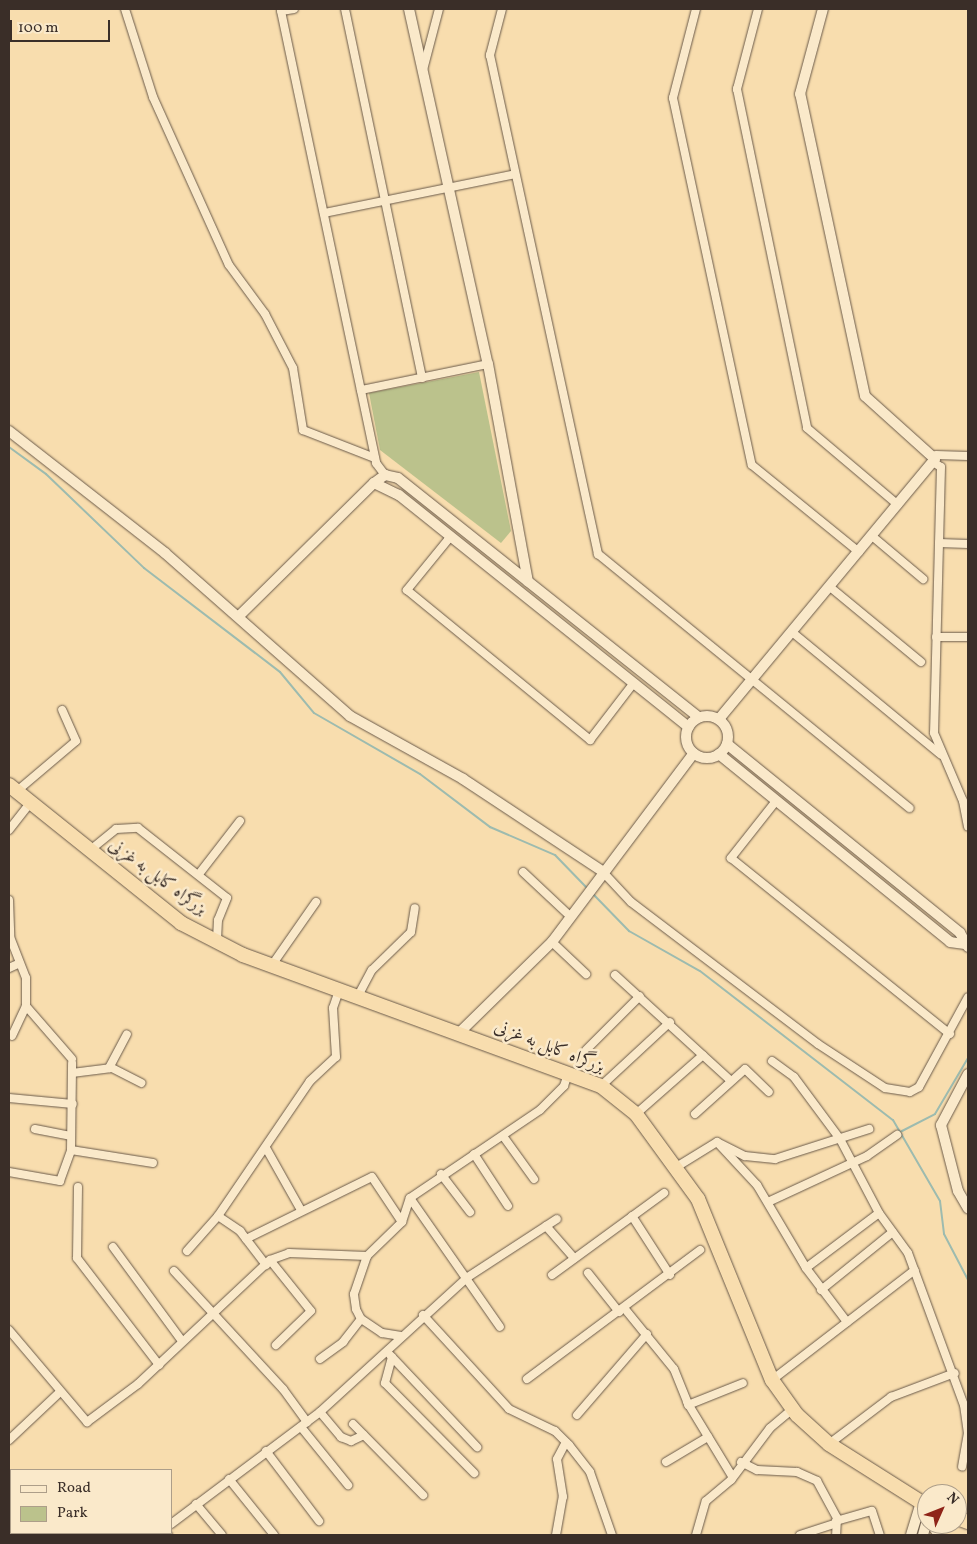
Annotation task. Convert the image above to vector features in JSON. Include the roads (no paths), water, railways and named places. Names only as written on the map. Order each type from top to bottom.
[{"type":"highway","name":"بزرگراه کابل به غزنی","points":[[13,788],[89,851],[181,923],[217,942],[272,965],[340,987],[601,1086],[636,1114],[678,1166],[698,1199],[772,1380],[797,1415],[829,1444],[917,1501]]},
{"type":"street","points":[[125,9],[153,97],[229,265],[265,314],[293,368],[303,430],[375,458]]},
{"type":"street","points":[[294,9],[281,11],[375,458],[385,475],[398,478],[699,717],[719,719],[728,730],[727,744],[719,754],[706,758],[694,753],[687,741],[688,727],[699,717]]},
{"type":"street","points":[[345,9],[422,378]]},
{"type":"street","points":[[409,9],[488,364],[528,581]]},
{"type":"street","points":[[423,71],[439,9]]},
{"type":"street","points":[[502,9],[490,55],[598,554],[751,681],[909,808]]},
{"type":"street","points":[[696,9],[673,98],[752,464],[859,552]]},
{"type":"street","points":[[758,9],[737,89],[807,428],[898,505]]},
{"type":"street","points":[[823,9],[800,94],[865,396],[941,467],[934,728],[942,756],[966,810],[968,827]]},
{"type":"street","points":[[324,213],[515,174]]},
{"type":"street","points":[[361,390],[488,364]]},
{"type":"street","points":[[9,431],[240,615],[350,716],[463,779],[602,871],[638,908],[818,1044],[885,1088],[910,1092],[919,1087],[950,1034],[968,997]]},
{"type":"street","points":[[719,719],[898,505],[934,459],[968,456]]},
{"type":"street","points":[[240,615],[374,483],[385,475]]},
{"type":"street","points":[[374,483],[399,495],[688,727]]},
{"type":"street","points":[[451,536],[407,590],[590,740],[633,684]]},
{"type":"street","points":[[872,536],[923,579]]},
{"type":"street","points":[[939,543],[968,544]]},
{"type":"street","points":[[830,586],[921,662]]},
{"type":"street","points":[[792,632],[942,756]]},
{"type":"street","points":[[936,637],[968,637]]},
{"type":"street","points":[[13,788],[76,741],[62,710]]},
{"type":"street","points":[[727,744],[960,933],[967,945]]},
{"type":"street","points":[[459,1033],[552,942],[596,885],[602,871],[694,753]]},
{"type":"street","points":[[719,754],[950,942],[967,945]]},
{"type":"street","points":[[776,801],[731,858],[950,1034]]},
{"type":"street","points":[[9,830],[30,803]]},
{"type":"street","points":[[199,874],[240,822]]},
{"type":"street","points":[[89,851],[102,835],[134,826],[199,874],[227,898],[218,920],[217,942]]},
{"type":"street","points":[[524,872],[573,915]]},
{"type":"street","points":[[272,965],[316,902]]},
{"type":"street","points":[[9,903],[10,937],[18,964],[26,978],[26,1006],[12,1036]]},
{"type":"street","points":[[359,994],[372,970],[411,932],[414,908]]},
{"type":"street","points":[[552,942],[586,974]]},
{"type":"street","points":[[9,968],[18,964]]},
{"type":"street","points":[[615,975],[670,1022],[731,1081]]},
{"type":"street","points":[[186,1250],[218,1216],[310,1081],[336,1057],[334,1008],[340,987]]},
{"type":"street","points":[[586,1050],[640,996]]},
{"type":"street","points":[[9,1172],[60,1181],[71,1150],[72,1061],[26,1006]]},
{"type":"street","points":[[601,1086],[670,1022]]},
{"type":"street","points":[[109,1068],[127,1034]]},
{"type":"street","points":[[636,1114],[703,1055]]},
{"type":"street","points":[[772,1061],[794,1077],[840,1140],[850,1164],[915,1270],[955,1373],[968,1433],[962,1466]]},
{"type":"street","points":[[72,1074],[109,1068],[141,1083]]},
{"type":"street","points":[[695,1114],[745,1069],[769,1092]]},
{"type":"street","points":[[401,1336],[390,1337],[361,1319],[354,1294],[367,1256],[402,1222],[410,1198],[441,1174],[503,1136],[540,1110],[564,1086],[568,1074]]},
{"type":"street","points":[[968,1074],[941,1125],[958,1191],[968,1208]]},
{"type":"street","points":[[9,1098],[73,1104]]},
{"type":"street","points":[[34,1129],[70,1136]]},
{"type":"street","points":[[717,1142],[744,1156],[775,1159],[840,1140],[869,1129]]},
{"type":"street","points":[[768,1202],[850,1164],[897,1135]]},
{"type":"street","points":[[503,1136],[534,1179]]},
{"type":"street","points":[[678,1166],[717,1142]]},
{"type":"street","points":[[717,1142],[768,1202],[806,1268],[847,1322]]},
{"type":"street","points":[[266,1148],[301,1210]]},
{"type":"street","points":[[71,1150],[154,1163]]},
{"type":"street","points":[[474,1154],[508,1206]]},
{"type":"street","points":[[441,1174],[470,1212]]},
{"type":"street","points":[[246,1239],[301,1210],[372,1177],[402,1222]]},
{"type":"street","points":[[78,1186],[77,1258],[159,1364]]},
{"type":"street","points":[[552,1275],[664,1193]]},
{"type":"street","points":[[410,1198],[468,1277],[500,1327]]},
{"type":"street","points":[[806,1268],[879,1212]]},
{"type":"street","points":[[218,1216],[246,1239],[311,1311],[276,1345]]},
{"type":"street","points":[[632,1216],[670,1275]]},
{"type":"street","points":[[172,1523],[320,1412],[422,1315],[468,1277],[557,1219]]},
{"type":"street","points":[[546,1226],[574,1258]]},
{"type":"street","points":[[821,1290],[893,1232]]},
{"type":"street","points":[[113,1247],[182,1341]]},
{"type":"street","points":[[527,1378],[670,1275],[700,1250]]},
{"type":"street","points":[[9,1330],[87,1422],[159,1364],[268,1263],[289,1254],[367,1256]]},
{"type":"street","points":[[772,1380],[915,1270]]},
{"type":"street","points":[[174,1271],[212,1316],[253,1355],[348,1485]]},
{"type":"street","points":[[588,1273],[647,1334],[674,1369],[688,1405],[732,1476]]},
{"type":"street","points":[[422,1315],[509,1409],[566,1442],[590,1472],[612,1535]]},
{"type":"street","points":[[320,1359],[343,1342],[361,1319]]},
{"type":"street","points":[[577,1415],[647,1334]]},
{"type":"street","points":[[386,1350],[477,1447]]},
{"type":"street","points":[[392,1357],[385,1383],[474,1473]]},
{"type":"street","points":[[829,1444],[892,1397],[955,1373]]},
{"type":"street","points":[[688,1405],[743,1383]]},
{"type":"street","points":[[9,1440],[60,1392]]},
{"type":"street","points":[[320,1412],[341,1436],[351,1441],[364,1435]]},
{"type":"street","points":[[696,1535],[706,1501],[732,1476],[741,1462],[770,1428],[789,1412],[797,1415]]},
{"type":"street","points":[[353,1424],[423,1495]]},
{"type":"street","points":[[666,1462],[708,1437]]},
{"type":"street","points":[[556,1535],[563,1497],[557,1459],[566,1442]]},
{"type":"street","points":[[266,1451],[319,1521]]},
{"type":"street","points":[[741,1462],[757,1470],[797,1472],[816,1480],[836,1522],[836,1535]]},
{"type":"street","points":[[229,1479],[274,1535]]},
{"type":"street","points":[[196,1504],[222,1535]]},
{"type":"street","points":[[800,1535],[872,1511],[880,1535]]},
{"type":"street","points":[[911,1535],[917,1521]]},
{"type":"waterway","points":[[9,447],[46,474],[144,568],[280,672],[314,713],[420,774],[490,827],[555,855],[588,889]]},
{"type":"waterway","points":[[593,894],[629,931],[700,971],[893,1120],[940,1201],[944,1234],[968,1280]]},
{"type":"waterway","points":[[902,1131],[935,1114],[968,1058]]}]
